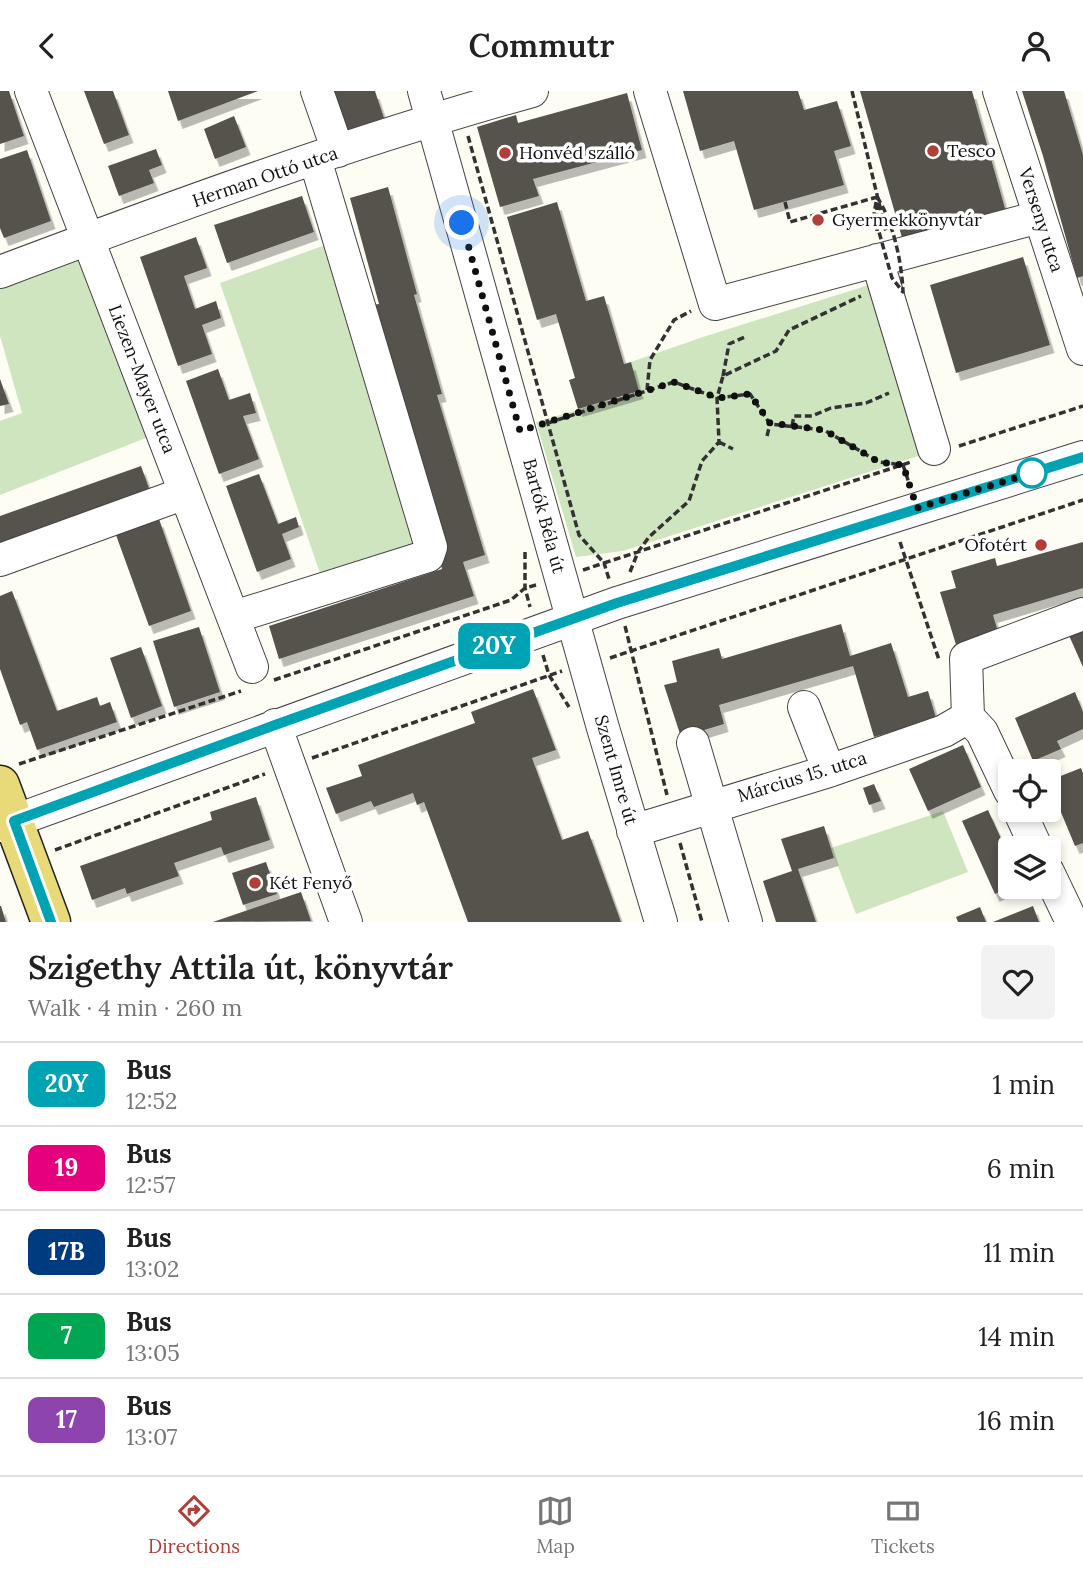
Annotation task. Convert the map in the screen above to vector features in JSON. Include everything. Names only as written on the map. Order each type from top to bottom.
[{"type":"main road","points":[[6,776],[7,824],[51,922]]},
{"type":"street","name":"Liezen-Mayer utca","points":[[31,91],[256,676]]},
{"type":"street","points":[[234,617],[428,556],[431,547],[327,155],[317,91]]},
{"type":"street","name":"Herman Ottó utca","points":[[0,272],[327,155],[439,107],[533,91]]},
{"type":"street","points":[[650,91],[715,304],[1039,218]]},
{"type":"street","name":"Verseny utca","points":[[999,91],[1083,349]]},
{"type":"street","name":"Bartók Béla út","points":[[439,107],[534,427],[561,577],[572,619]]},
{"type":"street","points":[[880,259],[932,453]]},
{"type":"street","points":[[7,824],[617,603],[1083,457]]},
{"type":"street","points":[[0,560],[185,493]]},
{"type":"street","points":[[998,766],[982,732],[968,717],[966,658],[1083,614]]},
{"type":"street","name":"Szent Imre út","points":[[572,619],[661,922]]},
{"type":"street","points":[[804,706],[829,771]]},
{"type":"street","name":"Március 15. utca","points":[[633,831],[829,771],[944,731],[968,717]]},
{"type":"street","points":[[275,725],[346,922]]},
{"type":"street","points":[[693,743],[746,922]]},
{"type":"street","points":[[1061,899],[1072,922]]},
{"type":"path","points":[[723,376],[776,351],[789,330],[864,295],[880,259],[877,197],[852,91]]},
{"type":"path","points":[[439,107],[534,427],[579,535],[604,563]]},
{"type":"path","points":[[877,197],[886,211],[903,274],[903,292],[892,278],[874,214],[877,197]]},
{"type":"path","points":[[785,202],[790,222],[877,197]]},
{"type":"path","points":[[877,197],[880,259]]},
{"type":"path","points":[[647,390],[650,360],[674,320],[713,300]]},
{"type":"path","points":[[617,603],[638,552],[649,537],[689,501],[702,461],[719,442],[718,398],[729,344],[745,337]]},
{"type":"path","points":[[534,427],[674,382],[718,398],[750,394],[770,423],[767,436]]},
{"type":"path","points":[[792,426],[794,416],[812,416],[831,408],[866,403],[914,384]]},
{"type":"path","points":[[6,776],[256,676],[511,600],[525,588],[903,465],[932,453],[1083,406]]},
{"type":"path","points":[[770,423],[824,430],[879,462],[903,465]]},
{"type":"path","points":[[719,442],[733,449]]},
{"type":"path","points":[[903,465],[906,560],[938,660],[966,658]]},
{"type":"path","points":[[702,922],[673,818],[633,651],[1083,501]]},
{"type":"green space","points":[[328,244],[422,546],[321,576],[220,283]]},
{"type":"green space","points":[[87,248],[151,436],[0,495],[0,421],[22,413],[0,336],[0,279]]},
{"type":"green space","points":[[869,285],[912,435],[928,431],[931,452],[623,551],[576,557],[536,422],[639,392],[631,362]]},
{"type":"green space","points":[[943,811],[968,872],[856,914],[831,848]]},
{"type":"building","points":[[0,91],[9,91],[24,136],[0,144]]},
{"type":"building","points":[[84,91],[113,91],[129,135],[104,144]]},
{"type":"building","points":[[168,91],[258,91],[178,121]]},
{"type":"building","points":[[328,91],[375,91],[384,118],[341,132]]},
{"type":"building","points":[[683,91],[798,91],[804,110],[837,101],[851,146],[834,151],[844,185],[754,210],[734,141],[700,151]]},
{"type":"building","name":"Tesco","points":[[860,91],[972,91],[1006,212],[903,241]]},
{"type":"building","points":[[1022,91],[1064,91],[1083,155],[1083,276],[1077,278],[1043,156]]},
{"type":"building","points":[[627,93],[642,150],[533,179],[539,196],[500,207],[477,127],[516,115],[518,123]]},
{"type":"building","points":[[234,116],[246,147],[215,159],[204,129]]},
{"type":"building","points":[[156,149],[162,165],[149,170],[154,183],[119,196],[108,166]]},
{"type":"building","points":[[27,150],[51,221],[4,238],[0,228],[0,159]]},
{"type":"building","points":[[388,187],[417,294],[414,295],[442,394],[437,395],[485,555],[463,562],[474,596],[279,659],[269,626],[442,569],[411,463],[372,305],[379,304],[350,198]]},
{"type":"building","points":[[302,196],[314,232],[227,263],[214,225]]},
{"type":"building","points":[[557,202],[586,301],[604,296],[624,364],[631,362],[639,391],[578,409],[569,380],[575,378],[556,314],[537,320],[507,217]]},
{"type":"building","points":[[196,237],[207,268],[184,276],[195,309],[216,301],[221,318],[202,325],[212,354],[178,366],[140,257]]},
{"type":"building","points":[[1023,257],[1050,345],[956,373],[930,285]]},
{"type":"building","points":[[218,369],[229,400],[250,393],[256,413],[243,416],[259,459],[219,474],[186,381]]},
{"type":"building","points":[[0,379],[9,404],[0,406]]},
{"type":"building","points":[[141,466],[154,502],[0,556],[0,516]]},
{"type":"building","points":[[259,474],[278,524],[296,517],[299,527],[282,534],[291,559],[257,572],[226,486]]},
{"type":"building","points":[[159,519],[191,611],[149,626],[116,535]]},
{"type":"building","points":[[1083,542],[1083,588],[993,615],[999,635],[957,648],[940,592],[956,588],[951,571],[995,558],[997,566]]},
{"type":"building","points":[[12,591],[57,711],[97,697],[100,706],[110,702],[117,722],[37,750],[27,722],[20,725],[0,669],[0,596]]},
{"type":"building","points":[[841,624],[850,656],[891,643],[908,697],[928,691],[936,718],[874,737],[853,666],[719,705],[724,724],[681,737],[664,685],[677,682],[672,661],[719,648],[722,659]]},
{"type":"building","points":[[1083,624],[1083,667],[1067,631]]},
{"type":"building","points":[[199,627],[220,692],[174,707],[153,641]]},
{"type":"building","points":[[141,647],[162,706],[131,718],[110,658]]},
{"type":"building","points":[[533,689],[556,750],[532,758],[562,840],[588,831],[621,922],[468,922],[424,802],[417,805],[413,793],[374,807],[371,801],[336,814],[326,788],[362,776],[358,765],[475,723],[471,712]]},
{"type":"building","points":[[1075,692],[1083,712],[1083,729],[1057,741],[1061,749],[1032,759],[1015,718]]},
{"type":"building","points":[[963,745],[981,787],[928,811],[909,769]]},
{"type":"building","points":[[1081,768],[1083,773],[1083,843],[1075,846],[1061,812],[1061,776]]},
{"type":"building","points":[[874,784],[881,801],[869,805],[863,788]]},
{"type":"building","points":[[256,797],[270,840],[224,855],[221,847],[174,863],[179,876],[127,894],[125,888],[92,900],[80,866],[212,820],[210,812]]},
{"type":"building","points":[[988,810],[1000,836],[998,893],[995,894],[962,821]]},
{"type":"building","points":[[824,826],[834,858],[798,869],[816,922],[776,922],[763,881],[792,871],[781,839]]},
{"type":"building","name":"Két Fenyő","points":[[266,862],[277,894],[243,905],[232,873]]},
{"type":"building","points":[[301,892],[311,921],[213,922]]},
{"type":"building","points":[[1,906],[6,922],[0,922]]},
{"type":"building","points":[[1033,906],[1039,922],[993,922]]},
{"type":"building","points":[[980,907],[986,922],[958,922],[956,917]]},
{"type":"bus line","name":"20Y","points":[[51,922],[14,821],[617,603],[1083,457]]},
{"type":"place","name":"Tesco","points":[[933,151]]},
{"type":"place","name":"Honvéd szálló","points":[[505,153]]},
{"type":"place","name":"Gyermekkönyvtár","points":[[818,220]]},
{"type":"place","name":"Ofotért","points":[[1041,545]]},
{"type":"place","name":"Két Fenyő","points":[[255,883]]},
{"type":"route","points":[[462,223],[520,431],[674,382],[718,398],[750,394],[770,423],[824,430],[879,462],[903,465],[917,508],[1035,472],[1032,473]]}]
